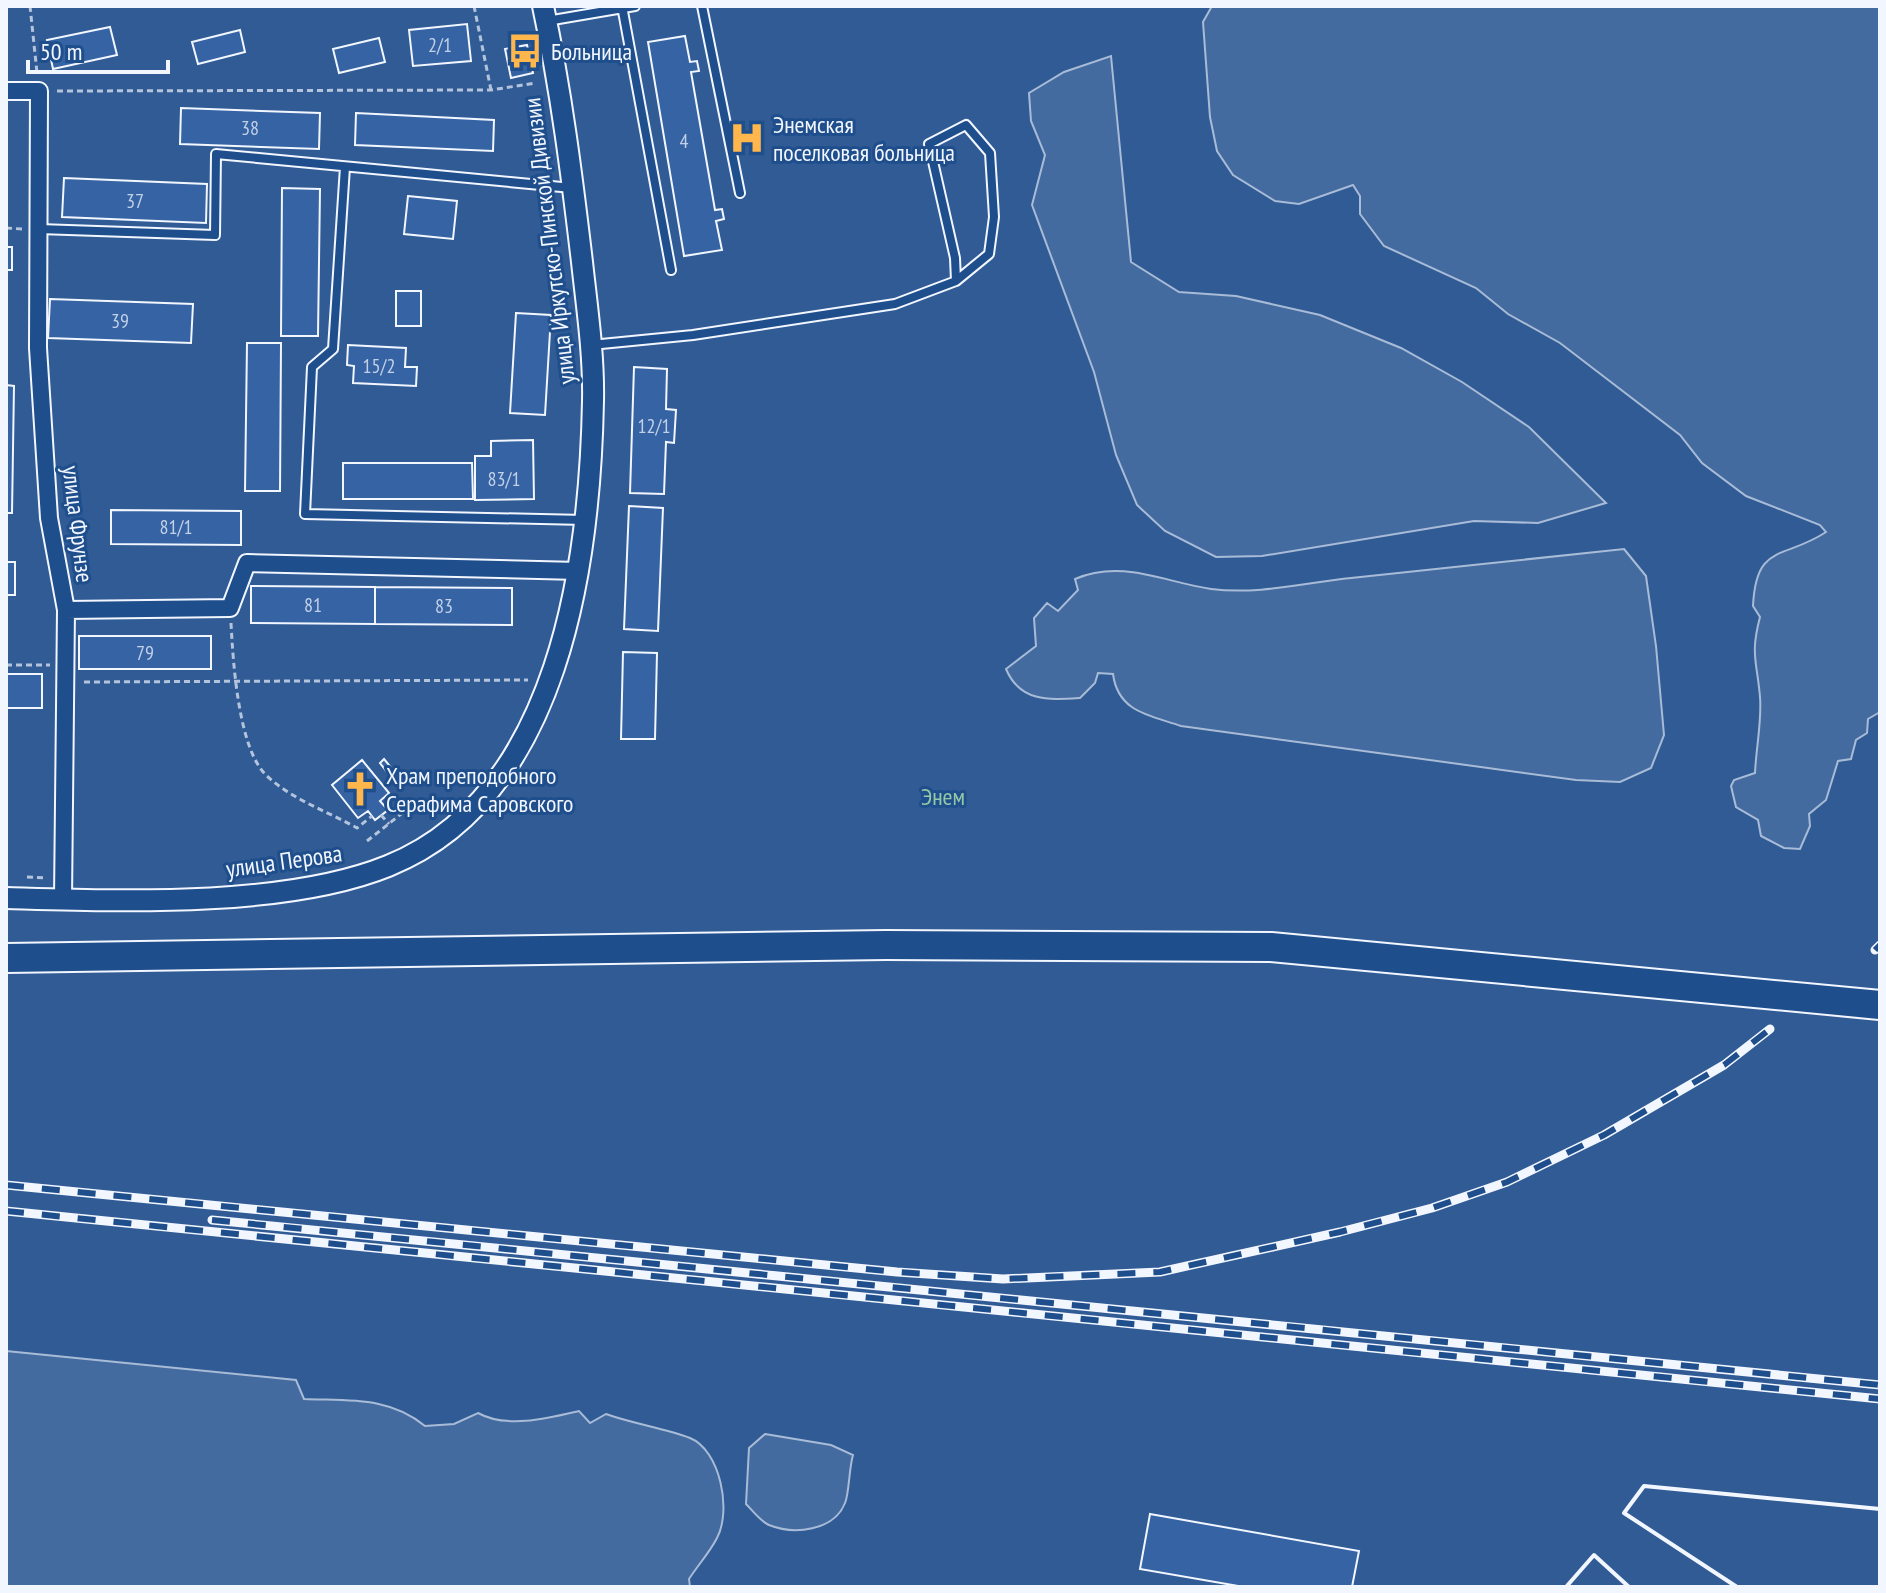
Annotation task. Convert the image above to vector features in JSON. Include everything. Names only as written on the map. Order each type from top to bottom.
[{"type":"highway","points":[[6,958],[886,945],[1271,947],[1880,1005]]},
{"type":"street","name":"улица Иркутско-Пинской Дивизии","points":[[519,748],[550,680],[579,571],[586,520],[593,400],[591,345],[574,188],[545,13]]},
{"type":"street","points":[[6,91],[39,91]]},
{"type":"street","name":"улица Фрунзе","points":[[39,91],[38,348],[49,518],[66,610],[63,900]]},
{"type":"street","points":[[66,610],[230,608],[247,563],[579,571]]},
{"type":"street","name":"улица Перова","points":[[6,898],[180,899],[287,890],[353,878],[390,865],[445,833],[487,791],[519,748]]},
{"type":"lane","points":[[545,13],[635,6]]},
{"type":"lane","points":[[702,6],[740,193]]},
{"type":"lane","points":[[623,7],[671,270]]},
{"type":"lane","points":[[591,345],[693,335],[895,304],[956,281],[989,254],[994,217],[990,153],[966,125],[929,144],[955,258],[956,281]]},
{"type":"lane","points":[[38,229],[215,235],[216,154],[574,188]]},
{"type":"lane","points":[[345,167],[333,349],[312,367],[305,514],[586,520]]},
{"type":"path","points":[[30,6],[39,91],[491,90],[556,79]]},
{"type":"path","points":[[474,6],[491,90]]},
{"type":"path","points":[[230,608],[237,681],[249,737],[264,773],[299,798],[357,828],[372,816]]},
{"type":"path","points":[[6,665],[64,674],[237,681],[550,680]]},
{"type":"path","points":[[367,841],[410,807]]},
{"type":"path","points":[[381,815],[389,824]]},
{"type":"path","points":[[20,877],[63,878]]},
{"type":"shaded area","name":"Энем","points":[[6,6],[1880,6],[1880,1587],[6,1587]]},
{"type":"shaded area","points":[[1212,6],[1880,6],[1880,712],[1868,719],[1867,733],[1856,740],[1851,759],[1838,761],[1826,800],[1809,814],[1810,826],[1800,849],[1784,848],[1761,836],[1758,820],[1736,807],[1731,786],[1734,780],[1755,773],[1760,706],[1755,650],[1760,617],[1753,606],[1760,571],[1775,556],[1826,532],[1820,525],[1746,496],[1702,463],[1680,435],[1560,343],[1508,314],[1476,288],[1384,246],[1360,214],[1360,196],[1353,185],[1299,204],[1275,201],[1233,175],[1217,151],[1210,117],[1203,22]]},
{"type":"shaded area","points":[[1111,56],[1131,262],[1179,292],[1236,296],[1320,315],[1401,348],[1462,382],[1529,427],[1606,503],[1538,523],[1474,521],[1262,556],[1216,557],[1165,531],[1137,505],[1116,455],[1094,372],[1032,205],[1045,155],[1031,121],[1029,93],[1064,72]]},
{"type":"shaded area","points":[[1624,549],[1646,576],[1664,735],[1651,768],[1620,782],[1576,780],[1181,726],[1147,715],[1128,704],[1116,687],[1113,674],[1098,673],[1095,683],[1080,698],[1057,699],[1027,693],[1012,680],[1006,669],[1036,646],[1034,618],[1047,603],[1058,611],[1078,590],[1075,579],[1092,573],[1126,572],[1211,589],[1246,591]]},
{"type":"shaded area","points":[[6,1351],[296,1380],[304,1399],[382,1405],[397,1409],[425,1426],[454,1424],[478,1413],[489,1418],[515,1421],[579,1411],[590,1423],[606,1414],[690,1438],[700,1445],[709,1455],[720,1482],[723,1497],[721,1526],[714,1543],[689,1579],[690,1587],[6,1587]]},
{"type":"shaded area","points":[[765,1434],[831,1445],[853,1455],[846,1499],[832,1520],[801,1530],[779,1528],[763,1521],[746,1504],[749,1448]]},
{"type":"building","points":[[467,24],[471,61],[413,66],[409,30]]},
{"type":"building","points":[[110,27],[117,55],[53,69],[47,40]]},
{"type":"building","points":[[240,30],[245,52],[198,64],[192,42]]},
{"type":"building","points":[[685,36],[690,62],[697,61],[699,71],[691,72],[715,210],[722,209],[724,219],[716,221],[722,250],[684,256],[648,42]]},
{"type":"building","points":[[379,38],[385,62],[339,73],[333,49]]},
{"type":"building","points":[[527,45],[533,73],[511,78],[505,49]]},
{"type":"building","points":[[181,108],[320,113],[319,149],[180,144]]},
{"type":"building","points":[[356,113],[494,120],[493,151],[355,145]]},
{"type":"building","points":[[64,178],[207,184],[206,223],[62,217]]},
{"type":"building","points":[[282,188],[320,189],[318,336],[281,336]]},
{"type":"building","points":[[408,196],[457,201],[453,239],[404,234]]},
{"type":"building","points":[[6,247],[12,247],[12,270],[6,270]]},
{"type":"building","points":[[396,291],[421,291],[421,326],[396,326]]},
{"type":"building","points":[[50,299],[193,304],[191,343],[48,338]]},
{"type":"building","points":[[516,313],[551,315],[545,415],[510,413]]},
{"type":"building","points":[[247,343],[281,343],[280,491],[245,491]]},
{"type":"building","points":[[348,345],[406,348],[405,367],[417,367],[416,386],[353,383],[354,366],[347,365]]},
{"type":"building","points":[[634,367],[667,369],[666,409],[676,410],[674,443],[666,442],[664,494],[630,493]]},
{"type":"building","points":[[6,385],[14,386],[12,513],[6,513]]},
{"type":"building","points":[[533,440],[534,499],[475,500],[475,456],[491,456],[491,441]]},
{"type":"building","points":[[343,463],[472,463],[473,499],[343,499]]},
{"type":"building","points":[[629,506],[663,508],[658,631],[624,629]]},
{"type":"building","points":[[111,510],[241,511],[241,545],[111,544]]},
{"type":"building","points":[[6,562],[15,562],[15,595],[6,595]]},
{"type":"building","points":[[251,586],[375,587],[375,624],[251,623]]},
{"type":"building","points":[[375,587],[512,588],[512,625],[375,624]]},
{"type":"building","points":[[79,636],[211,636],[211,669],[79,669]]},
{"type":"building","points":[[623,652],[657,653],[655,739],[621,739]]},
{"type":"building","points":[[6,674],[42,674],[42,708],[6,708]]},
{"type":"building","points":[[384,759],[403,782],[398,786],[380,763]]},
{"type":"building","name":"Храм преподобного Серафима Саровского","points":[[362,760],[389,793],[380,801],[388,810],[375,820],[368,811],[358,818],[332,785]]},
{"type":"building","points":[[1150,1514],[1359,1551],[1352,1587],[1244,1587],[1140,1569]]},
{"type":"railway","points":[[1875,950],[1880,945]]},
{"type":"railway","points":[[6,1185],[897,1272],[1003,1279],[1160,1272],[1340,1232],[1432,1208],[1507,1182],[1604,1135],[1724,1065],[1770,1029]]},
{"type":"railway","points":[[6,1211],[1880,1399]]},
{"type":"railway","points":[[212,1220],[1880,1385]]},
{"type":"wall","points":[[1737,1587],[1624,1513],[1644,1486],[1880,1509]]},
{"type":"wall","points":[[1566,1587],[1594,1555],[1629,1587]]},
{"type":"place","name":"Больница","points":[[525,51]]},
{"type":"place","name":"Энемская поселковая больница","points":[[747,138]]},
{"type":"place","name":"Храм преподобного Серафима Саровского","points":[[360,789]]}]
